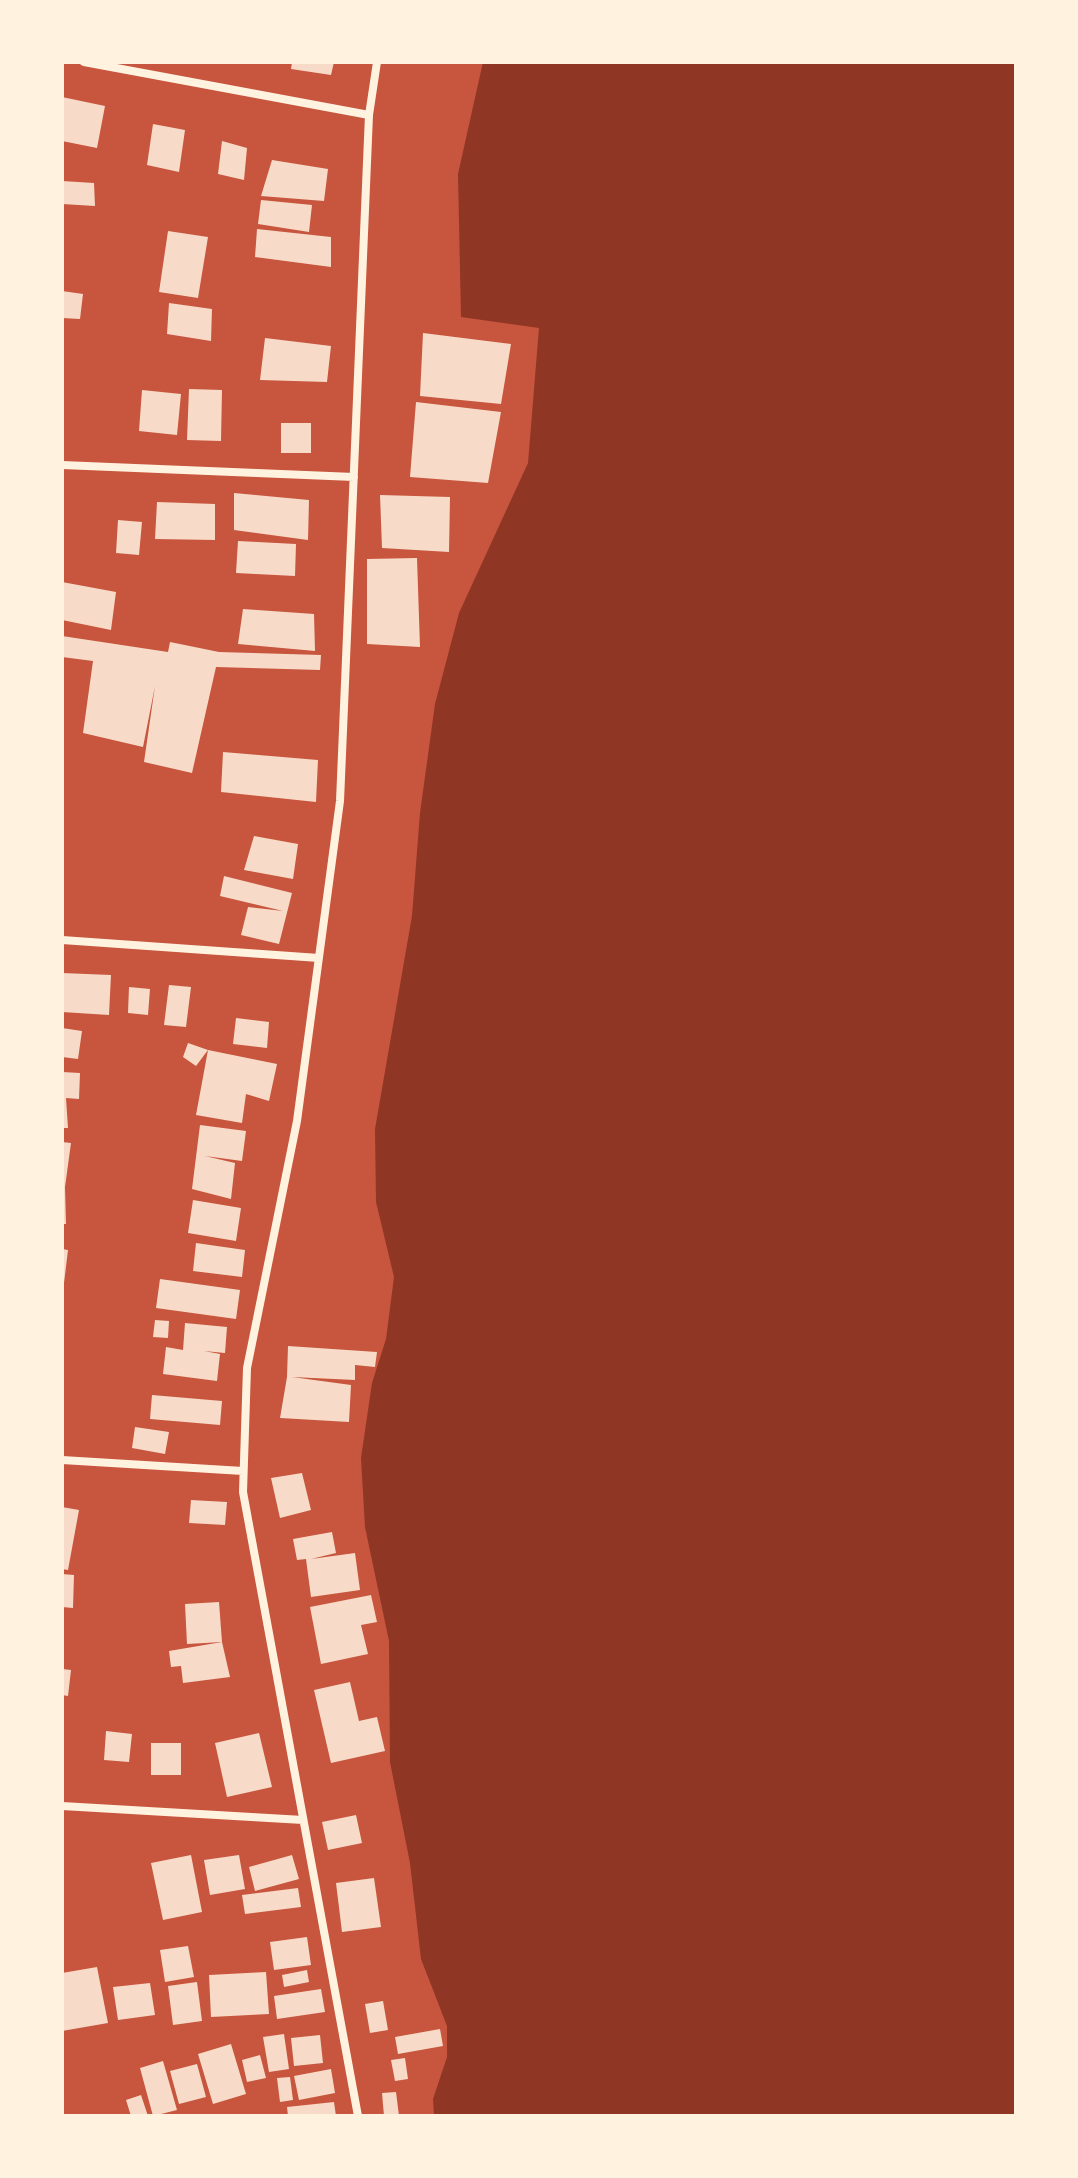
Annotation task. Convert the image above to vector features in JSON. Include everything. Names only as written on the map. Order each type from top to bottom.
[{"type":"street","points":[[84,62],[369,115]]},
{"type":"street","points":[[358,2116],[243,1492],[243,1471],[247,1368],[297,1121],[340,801],[369,115],[377,62]]},
{"type":"street","points":[[62,465],[354,477]]},
{"type":"street","points":[[62,940],[319,958]]},
{"type":"street","points":[[62,1460],[243,1471]]},
{"type":"street","points":[[62,1806],[303,1820]]},
{"type":"shaded area","points":[[483,62],[1016,62],[1016,2116],[434,2116],[433,2099],[447,2057],[447,2026],[421,1959],[410,1863],[390,1762],[389,1641],[365,1527],[361,1458],[372,1383],[386,1339],[394,1277],[376,1202],[375,1129],[412,916],[420,813],[435,704],[459,613],[528,463],[539,328],[461,317],[458,174]]},
{"type":"building","points":[[292,62],[334,62],[331,75],[291,69]]},
{"type":"building","points":[[62,97],[105,106],[97,148],[62,141]]},
{"type":"building","points":[[153,124],[185,130],[179,172],[147,165]]},
{"type":"building","points":[[222,141],[247,148],[244,180],[218,174]]},
{"type":"building","points":[[272,160],[328,169],[324,201],[261,196]]},
{"type":"building","points":[[62,181],[94,183],[95,206],[62,204]]},
{"type":"building","points":[[261,200],[312,205],[309,232],[258,224]]},
{"type":"building","points":[[257,229],[331,237],[331,267],[255,257]]},
{"type":"building","points":[[168,231],[208,237],[198,298],[159,292]]},
{"type":"building","points":[[62,291],[83,294],[80,319],[62,318]]},
{"type":"building","points":[[169,303],[212,309],[211,341],[167,334]]},
{"type":"building","points":[[423,333],[511,344],[501,404],[420,396]]},
{"type":"building","points":[[265,338],[331,346],[327,382],[260,380]]},
{"type":"building","points":[[189,389],[222,390],[221,441],[187,440]]},
{"type":"building","points":[[142,390],[181,394],[177,435],[139,431]]},
{"type":"building","points":[[416,402],[501,412],[488,483],[410,477]]},
{"type":"building","points":[[281,423],[311,423],[311,453],[281,453]]},
{"type":"building","points":[[234,493],[309,500],[308,540],[234,530]]},
{"type":"building","points":[[380,495],[450,497],[449,552],[382,548]]},
{"type":"building","points":[[157,502],[215,504],[215,540],[155,539]]},
{"type":"building","points":[[118,520],[142,522],[139,555],[116,553]]},
{"type":"building","points":[[238,541],[296,544],[295,576],[236,573]]},
{"type":"building","points":[[417,558],[420,647],[367,644],[367,559]]},
{"type":"building","points":[[62,582],[116,592],[111,630],[62,620]]},
{"type":"building","points":[[243,609],[314,614],[315,651],[238,644]]},
{"type":"building","points":[[62,636],[168,652],[170,642],[219,652],[321,655],[320,670],[216,667],[192,773],[144,762],[155,686],[143,747],[83,733],[93,661],[62,657]]},
{"type":"building","points":[[223,752],[318,760],[316,802],[221,792]]},
{"type":"building","points":[[254,836],[298,844],[293,879],[244,870]]},
{"type":"building","points":[[224,876],[292,893],[279,944],[241,935],[248,907],[283,911],[220,896]]},
{"type":"building","points":[[62,973],[111,975],[109,1015],[62,1012]]},
{"type":"building","points":[[169,985],[191,987],[186,1027],[164,1025]]},
{"type":"building","points":[[129,987],[150,989],[148,1015],[128,1013]]},
{"type":"building","points":[[236,1018],[269,1022],[267,1048],[233,1044]]},
{"type":"building","points":[[62,1028],[82,1031],[78,1059],[62,1057]]},
{"type":"building","points":[[188,1043],[208,1050],[196,1066],[183,1057]]},
{"type":"building","points":[[208,1050],[277,1064],[269,1101],[246,1094],[242,1123],[196,1115]]},
{"type":"building","points":[[62,1072],[80,1073],[79,1099],[66,1098],[68,1128],[62,1128]]},
{"type":"building","points":[[200,1125],[246,1131],[242,1161],[205,1156],[235,1163],[231,1199],[192,1189]]},
{"type":"building","points":[[62,1142],[71,1143],[65,1187],[66,1224],[62,1224]]},
{"type":"building","points":[[193,1200],[241,1208],[236,1241],[188,1233]]},
{"type":"building","points":[[196,1243],[245,1250],[242,1277],[193,1271]]},
{"type":"building","points":[[62,1249],[68,1250],[64,1283],[62,1283]]},
{"type":"building","points":[[160,1279],[240,1290],[236,1319],[156,1308]]},
{"type":"building","points":[[155,1320],[169,1321],[168,1338],[153,1337]]},
{"type":"building","points":[[185,1323],[227,1327],[225,1353],[204,1351],[220,1354],[217,1381],[163,1374],[166,1347],[183,1350]]},
{"type":"building","points":[[288,1346],[377,1352],[375,1367],[355,1365],[355,1380],[292,1377],[351,1385],[349,1422],[280,1418],[287,1377]]},
{"type":"building","points":[[152,1395],[222,1401],[220,1425],[150,1419]]},
{"type":"building","points":[[135,1427],[169,1432],[165,1454],[132,1448]]},
{"type":"building","points":[[302,1473],[311,1510],[280,1518],[271,1478]]},
{"type":"building","points":[[191,1500],[227,1502],[225,1525],[189,1523]]},
{"type":"building","points":[[62,1507],[79,1510],[68,1570],[62,1569]]},
{"type":"building","points":[[332,1532],[336,1553],[311,1559],[355,1553],[360,1590],[311,1597],[306,1559],[297,1560],[293,1539]]},
{"type":"building","points":[[62,1574],[74,1575],[73,1608],[62,1607]]},
{"type":"building","points":[[371,1595],[377,1622],[361,1625],[368,1654],[321,1664],[310,1607]]},
{"type":"building","points":[[219,1602],[222,1642],[187,1644],[185,1604]]},
{"type":"building","points":[[222,1642],[230,1677],[183,1683],[181,1666],[171,1667],[169,1651]]},
{"type":"building","points":[[62,1669],[71,1670],[68,1696],[62,1695]]},
{"type":"building","points":[[350,1682],[359,1721],[377,1717],[385,1751],[331,1763],[314,1690]]},
{"type":"building","points":[[106,1731],[132,1734],[129,1762],[104,1760]]},
{"type":"building","points":[[259,1733],[272,1787],[227,1797],[215,1743]]},
{"type":"building","points":[[151,1743],[181,1743],[181,1775],[151,1775]]},
{"type":"building","points":[[356,1815],[362,1843],[328,1850],[322,1822]]},
{"type":"building","points":[[191,1855],[202,1912],[163,1920],[151,1863]]},
{"type":"building","points":[[239,1855],[245,1889],[210,1895],[204,1860]]},
{"type":"building","points":[[292,1855],[299,1879],[255,1891],[249,1867]]},
{"type":"building","points":[[374,1878],[381,1927],[342,1932],[336,1883]]},
{"type":"building","points":[[298,1888],[301,1907],[245,1914],[242,1895]]},
{"type":"building","points":[[307,1937],[311,1965],[274,1970],[270,1942]]},
{"type":"building","points":[[188,1946],[194,1977],[165,1982],[160,1950]]},
{"type":"building","points":[[97,1967],[108,2023],[62,2031],[62,1973]]},
{"type":"building","points":[[307,1970],[309,1982],[284,1987],[282,1975]]},
{"type":"building","points":[[266,1972],[269,2014],[211,2017],[209,1975]]},
{"type":"building","points":[[197,1982],[202,2021],[173,2025],[168,1986]]},
{"type":"building","points":[[150,1983],[155,2015],[118,2020],[113,1987]]},
{"type":"building","points":[[321,1989],[325,2012],[277,2019],[274,1996]]},
{"type":"building","points":[[383,2001],[388,2030],[370,2033],[365,2004]]},
{"type":"building","points":[[440,2029],[443,2046],[398,2054],[395,2037]]},
{"type":"building","points":[[284,2034],[289,2069],[269,2072],[263,2037]]},
{"type":"building","points":[[320,2035],[323,2063],[294,2066],[291,2038]]},
{"type":"building","points":[[231,2044],[246,2094],[213,2104],[198,2054]]},
{"type":"building","points":[[260,2055],[266,2078],[247,2082],[242,2060]]},
{"type":"building","points":[[405,2058],[408,2079],[395,2081],[391,2060]]},
{"type":"building","points":[[163,2061],[177,2110],[153,2116],[140,2068]]},
{"type":"building","points":[[197,2064],[206,2097],[179,2104],[170,2071]]},
{"type":"building","points":[[331,2069],[335,2093],[299,2100],[294,2076]]},
{"type":"building","points":[[290,2077],[293,2100],[280,2102],[277,2078]]},
{"type":"building","points":[[396,2092],[399,2116],[384,2116],[382,2093]]},
{"type":"building","points":[[141,2095],[148,2116],[131,2116],[126,2100]]},
{"type":"building","points":[[334,2102],[336,2116],[288,2116],[287,2107]]}]
